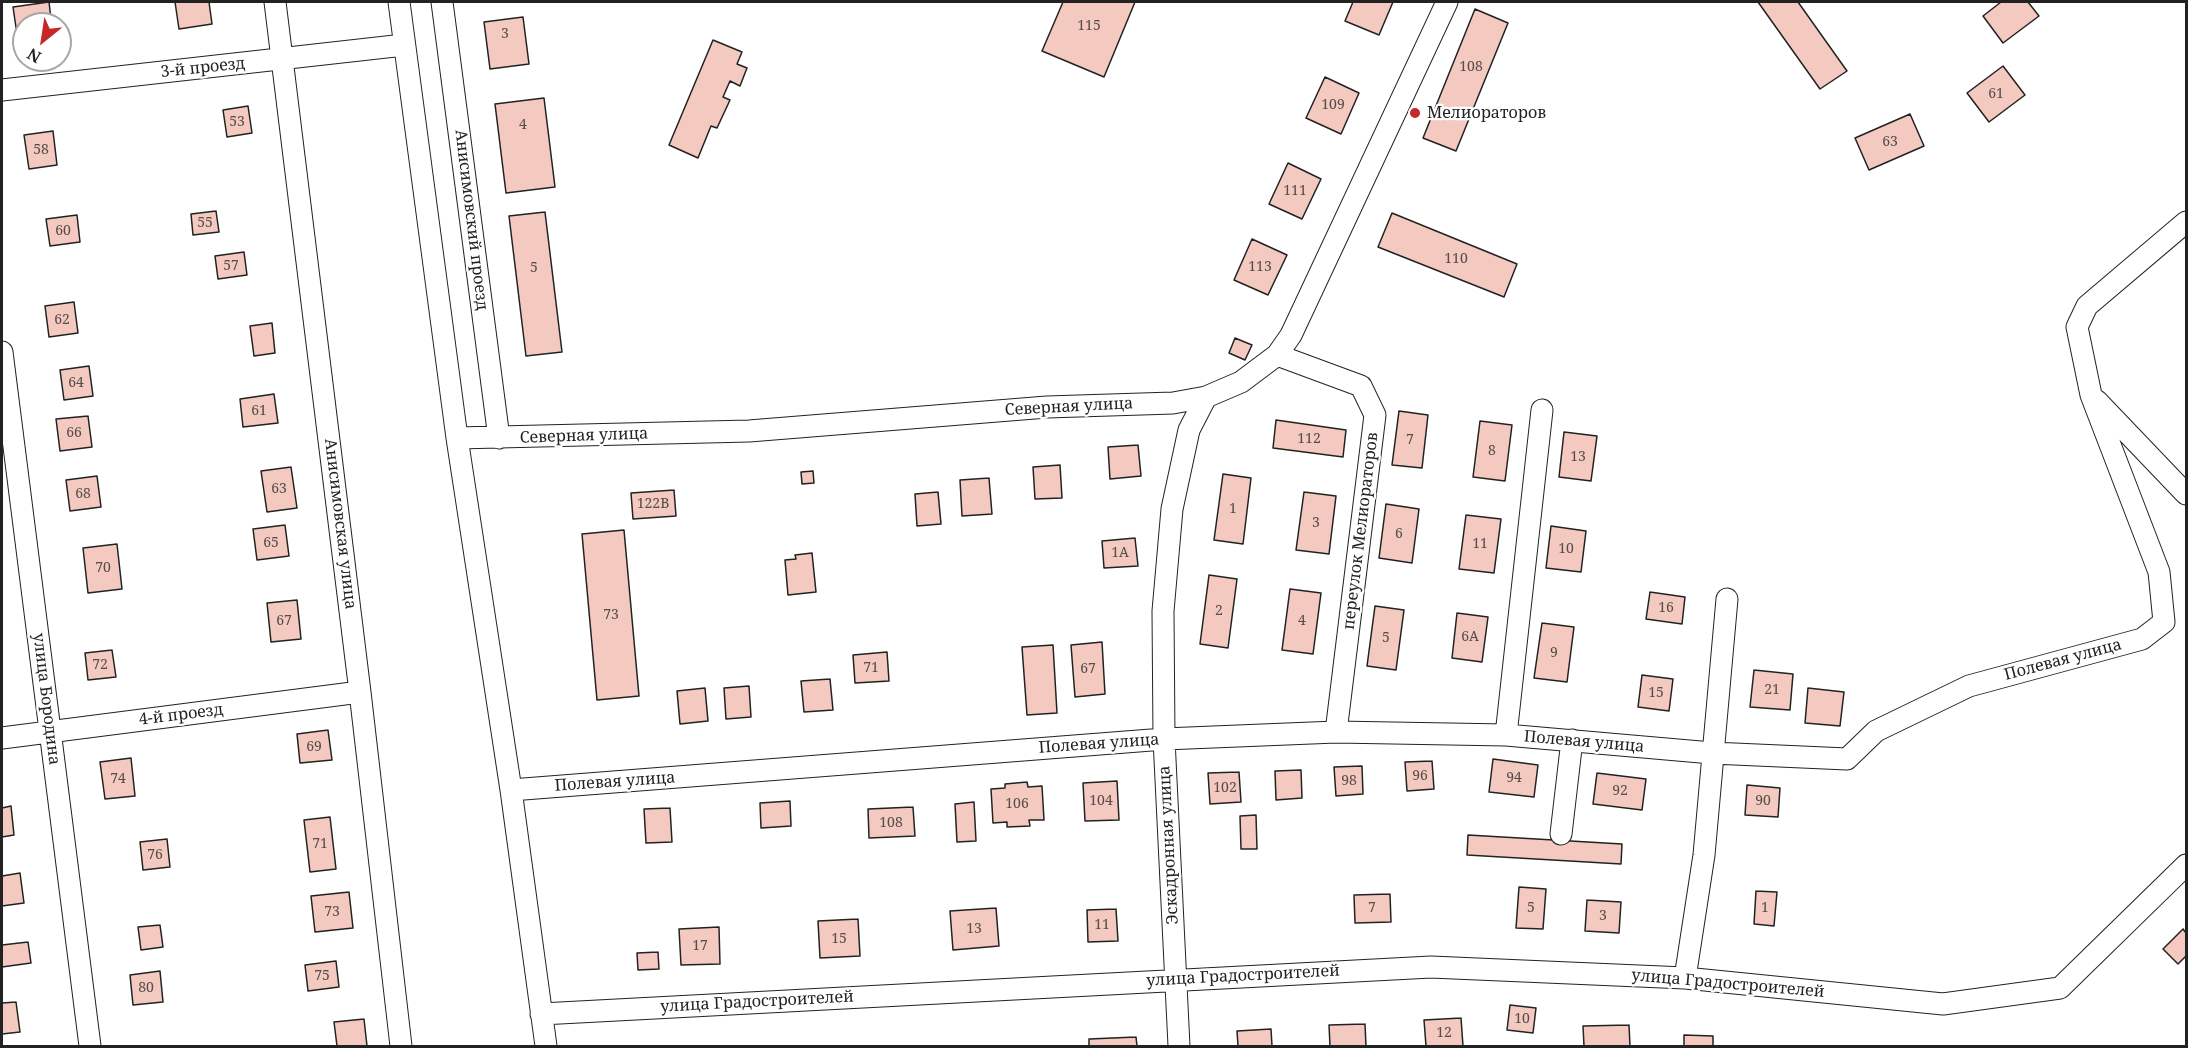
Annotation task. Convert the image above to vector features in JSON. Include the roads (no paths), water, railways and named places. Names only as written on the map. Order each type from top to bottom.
[{"type":"street","name":"Анисимовская улица","points":[[275,2],[401,1047]]},
{"type":"street","points":[[399,2],[457,438],[511,790],[546,1047]]},
{"type":"street","name":"Анисимовский проезд","points":[[442,2],[499,438]]},
{"type":"street","name":"Северная улица","points":[[457,438],[749,431],[1047,407],[1173,403],[1206,397],[1240,382],[1277,355],[1291,335],[1447,2]]},
{"type":"street","name":"3-й проезд","points":[[2,90],[404,45]]},
{"type":"street","name":"Полевая улица","points":[[511,790],[1164,739],[1336,732],[1506,735],[1712,753],[1847,759],[1876,731],[1969,686],[2142,639],[2164,622],[2159,572],[2091,394],[2077,327],[2087,306],[2187,222]]},
{"type":"street","name":"улица Бородина","points":[[2,352],[90,1047]]},
{"type":"street","name":"переулок Мелиораторов","points":[[1277,355],[1361,386],[1375,415],[1336,732]]},
{"type":"street","points":[[2091,394],[2187,494]]},
{"type":"street","name":"Эскадронная улица","points":[[1179,1047],[1164,739],[1163,611],[1172,509],[1189,430],[1206,397]]},
{"type":"street","points":[[1506,735],[1542,410]]},
{"type":"street","points":[[1685,978],[1704,855],[1727,599]]},
{"type":"street","name":"4-й проезд","points":[[2,738],[360,692]]},
{"type":"street","points":[[1561,834],[1572,740]]},
{"type":"street","name":"улица Градостроителей","points":[[541,1014],[1431,967],[1685,978],[1943,1004],[2060,988],[2187,865]]},
{"type":"place","name":"Мелиораторов","points":[[1415,113]]}]
